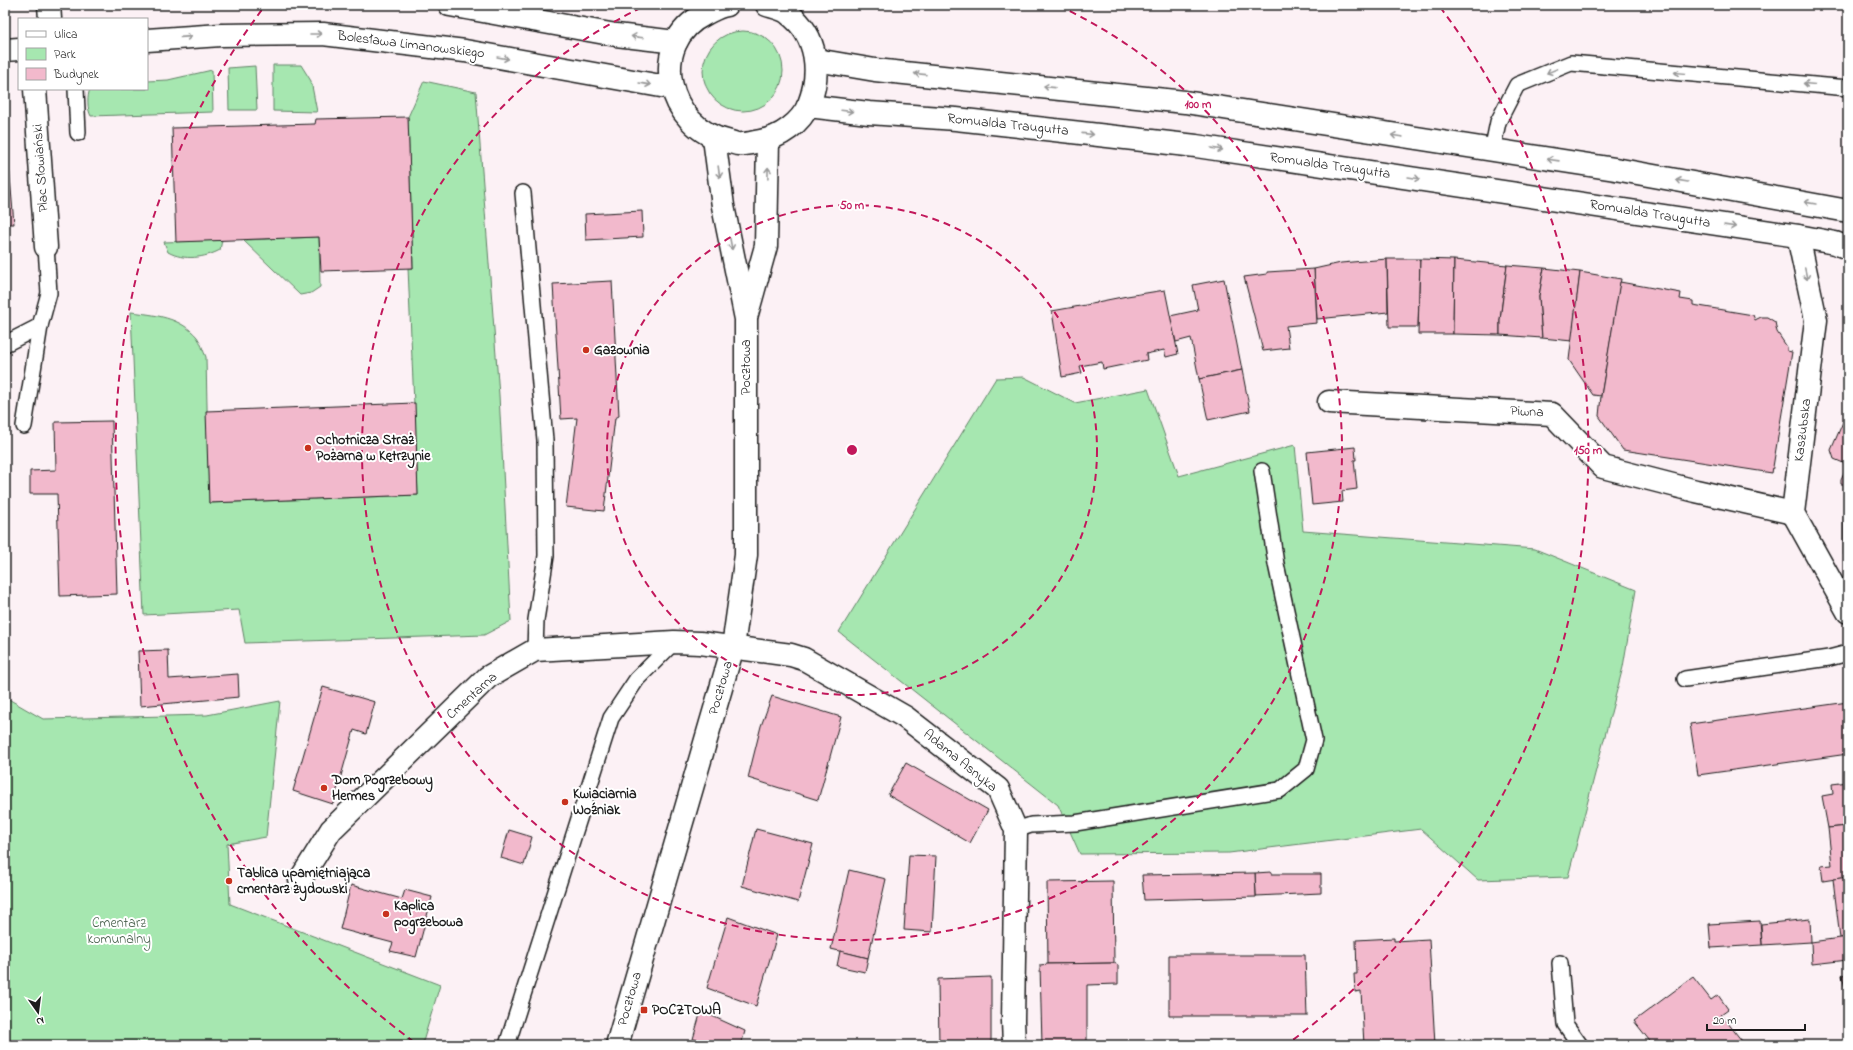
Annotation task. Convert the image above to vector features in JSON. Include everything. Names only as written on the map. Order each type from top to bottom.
[{"type":"main road","points":[[49,5],[50,18]]},
{"type":"main road","points":[[450,5],[507,10],[616,34],[676,42]]},
{"type":"main road","points":[[727,5],[698,12],[676,42],[670,65],[672,88],[680,109],[695,126],[714,138],[741,145],[768,140],[784,132],[798,120],[808,106],[816,83],[816,60],[807,34],[789,13],[767,5]]},
{"type":"main road","name":"Bolesława Limanowskiego","points":[[148,40],[221,35],[323,34],[465,51],[672,88]]},
{"type":"main road","points":[[5,50],[18,49]]},
{"type":"main road","points":[[816,60],[875,70],[1185,102],[1492,151],[1623,170],[1848,211]]},
{"type":"main road","name":"Plac Słowiański","points":[[36,90],[46,247]]},
{"type":"main road","name":"Romualda Traugutta","points":[[808,106],[869,113],[956,119],[1196,146],[1798,236],[1836,243],[1848,248]]},
{"type":"main road","name":"Pocztowa","points":[[617,1045],[734,647],[746,555],[746,319],[723,206],[714,138]]},
{"type":"main road","name":"Pocztowa","points":[[746,319],[766,246],[768,140]]},
{"type":"main road","name":"Kaszubska","points":[[1793,513],[1816,320],[1798,236]]},
{"type":"main road","name":"Piwna","points":[[1329,402],[1552,414],[1604,467],[1696,491],[1793,513]]},
{"type":"main road","points":[[1793,513],[1848,612]]},
{"type":"main road","name":"Cmentarna","points":[[300,880],[331,830],[488,677],[535,650],[674,642],[734,647]]},
{"type":"main road","name":"Adama Asnyka","points":[[734,647],[791,655],[804,659],[905,718],[998,789],[1016,830],[1013,1021],[1014,1045]]},
{"type":"lane","points":[[1492,151],[1498,122],[1517,85],[1571,63],[1848,88]]},
{"type":"lane","points":[[76,90],[78,133]]},
{"type":"lane","points":[[523,193],[545,440],[546,556],[536,620],[535,650]]},
{"type":"lane","points":[[24,426],[40,326],[49,293],[46,247]]},
{"type":"lane","points":[[5,344],[40,326]]},
{"type":"lane","points":[[1016,830],[1031,825],[1075,823],[1280,790],[1306,769],[1314,740],[1276,564],[1262,471]]},
{"type":"lane","points":[[507,1045],[611,718],[637,679],[674,642]]},
{"type":"lane","points":[[1685,679],[1829,658],[1848,653]]},
{"type":"lane","points":[[1560,963],[1565,1024],[1580,1045]]},
{"type":"green space","points":[[735,31],[751,31],[772,42],[783,63],[783,79],[772,100],[751,111],[735,111],[721,105],[714,100],[709,93],[703,79],[703,63],[709,49],[714,42],[721,37]]},
{"type":"green space","points":[[273,65],[301,65],[311,81],[317,112],[273,111]]},
{"type":"green space","points":[[255,66],[257,110],[229,110],[228,68]]},
{"type":"green space","points":[[212,70],[213,112],[91,116],[88,102],[90,90],[148,90],[148,81],[168,80]]},
{"type":"green space","points":[[424,81],[476,92],[499,395],[511,621],[484,635],[245,643],[239,610],[144,615],[131,312],[158,316],[175,321],[190,330],[201,344],[206,357],[209,503],[418,495],[408,268],[413,268],[408,117]]},
{"type":"green space","points":[[319,237],[320,287],[311,293],[300,295],[243,240]]},
{"type":"green space","points":[[222,240],[220,250],[201,257],[181,257],[174,255],[168,252],[164,242]]},
{"type":"green space","points":[[1024,377],[1075,403],[1148,389],[1179,476],[1295,445],[1303,531],[1535,549],[1636,590],[1623,667],[1568,877],[1478,880],[1421,829],[1229,853],[1080,854],[1058,805],[839,632],[996,378]]},
{"type":"green space","name":"Cmentarz komunalny","points":[[5,697],[43,719],[207,715],[280,701],[266,837],[227,844],[230,904],[440,985],[422,1045],[5,1045]]},
{"type":"building","points":[[408,117],[413,268],[321,271],[319,237],[176,242],[172,128],[315,124],[316,119]]},
{"type":"building","points":[[5,118],[14,224],[5,224]]},
{"type":"building","points":[[642,211],[643,237],[586,240],[585,214]]},
{"type":"building","points":[[1387,259],[1388,312],[1317,319],[1314,269],[1341,263]]},
{"type":"building","points":[[1387,259],[1420,259],[1418,327],[1389,327]]},
{"type":"building","points":[[1420,259],[1454,260],[1453,334],[1418,334]]},
{"type":"building","points":[[1454,260],[1507,265],[1500,320],[1500,335],[1453,334]]},
{"type":"building","points":[[1507,265],[1544,268],[1539,296],[1542,338],[1500,335],[1500,320]]},
{"type":"building","points":[[1544,268],[1580,272],[1572,341],[1542,338],[1539,296]]},
{"type":"building","points":[[1314,269],[1317,323],[1286,326],[1289,348],[1263,351],[1244,277],[1267,274],[1267,272]]},
{"type":"building","points":[[1580,272],[1621,279],[1601,396],[1593,395],[1569,360]]},
{"type":"building","points":[[1224,279],[1242,370],[1199,379],[1191,338],[1176,342],[1170,316],[1198,310],[1193,285]]},
{"type":"building","name":"Gazownia","points":[[612,281],[619,416],[615,418],[604,511],[566,507],[577,418],[561,419],[553,284]]},
{"type":"building","points":[[1620,282],[1681,293],[1680,299],[1693,301],[1693,305],[1753,315],[1755,320],[1761,317],[1767,317],[1775,322],[1777,332],[1787,347],[1787,351],[1792,352],[1772,473],[1623,450],[1599,416]]},
{"type":"building","points":[[1165,290],[1178,354],[1166,357],[1164,350],[1146,354],[1147,360],[1103,369],[1102,362],[1080,366],[1082,373],[1062,377],[1052,311]]},
{"type":"building","points":[[1242,370],[1250,411],[1208,420],[1199,379]]},
{"type":"building","points":[[415,403],[418,495],[209,503],[206,411]]},
{"type":"building","points":[[1848,404],[1848,465],[1834,459],[1831,450],[1846,415],[1844,414]]},
{"type":"building","points":[[112,421],[117,594],[60,596],[57,494],[30,494],[30,471],[56,470],[55,422]]},
{"type":"building","points":[[1355,447],[1356,460],[1354,460],[1357,489],[1342,491],[1343,502],[1312,505],[1307,452]]},
{"type":"building","points":[[1848,465],[1848,555],[1844,555],[1844,484],[1841,484],[1841,480]]},
{"type":"building","points":[[168,650],[169,679],[238,674],[239,697],[140,706],[138,651]]},
{"type":"building","points":[[323,687],[375,702],[366,734],[354,730],[333,804],[293,791]]},
{"type":"building","points":[[772,696],[841,717],[818,800],[748,778],[761,726]]},
{"type":"building","points":[[1848,702],[1848,754],[1698,775],[1690,724]]},
{"type":"building","points":[[906,763],[988,810],[970,843],[888,795]]},
{"type":"building","points":[[1848,782],[1848,826],[1828,828],[1822,796],[1833,794],[1832,784]]},
{"type":"building","points":[[1848,826],[1848,877],[1823,881],[1821,866],[1832,865],[1828,828]]},
{"type":"building","points":[[756,829],[813,844],[798,902],[742,886]]},
{"type":"building","points":[[509,830],[532,837],[524,865],[501,858]]},
{"type":"building","points":[[909,855],[936,856],[932,932],[904,930]]},
{"type":"building","points":[[849,870],[886,879],[868,958],[831,949]]},
{"type":"building","points":[[1271,872],[1271,874],[1321,874],[1321,893],[1256,896],[1255,873]]},
{"type":"building","points":[[1255,873],[1256,897],[1144,900],[1142,875]]},
{"type":"building","points":[[1848,877],[1848,937],[1840,938],[1833,879]]},
{"type":"building","points":[[1113,881],[1114,963],[1048,964],[1047,882]]},
{"type":"building","name":"Kaplica pogrzebowa","points":[[351,885],[402,899],[405,890],[432,897],[416,957],[390,951],[393,943],[340,929]]},
{"type":"building","points":[[728,917],[777,935],[756,1006],[707,988]]},
{"type":"building","points":[[1810,919],[1811,942],[1762,945],[1761,924]]},
{"type":"building","points":[[1760,921],[1762,945],[1711,948],[1709,924]]},
{"type":"building","points":[[1848,937],[1848,960],[1812,964],[1811,942]]},
{"type":"building","points":[[1394,938],[1394,941],[1429,939],[1435,1045],[1364,1045],[1361,991],[1355,992],[1354,974],[1357,974],[1356,940]]},
{"type":"building","points":[[840,951],[868,958],[865,972],[837,966]]},
{"type":"building","points":[[1169,955],[1305,955],[1307,1016],[1169,1016]]},
{"type":"building","points":[[1114,963],[1118,965],[1118,984],[1087,985],[1087,1045],[1042,1045],[1040,965]]},
{"type":"building","points":[[1848,974],[1848,1002],[1842,975]]},
{"type":"building","points":[[991,977],[991,1045],[939,1045],[938,979]]},
{"type":"building","points":[[1693,977],[1711,1000],[1718,995],[1728,1009],[1721,1014],[1745,1045],[1653,1045],[1634,1021]]},
{"type":"building","points":[[701,1011],[745,1031],[741,1045],[724,1045],[693,1039]]},
{"type":"place","name":"Gazownia","points":[[586,350]]},
{"type":"place","name":"Ochotnicza Straż Pożarna w Kętrzynie","points":[[308,448]]},
{"type":"place","name":"Dom Pogrzebowy Hermes","points":[[324,788]]},
{"type":"place","name":"Kwiaciarnia Woźniak","points":[[565,802]]},
{"type":"place","name":"Tablica upamiętniająca cmentarz żydowski","points":[[229,881]]},
{"type":"place","name":"Kaplica pogrzebowa","points":[[386,914]]},
{"type":"place","name":"POCZTOWA","points":[[644,1010]]}]
